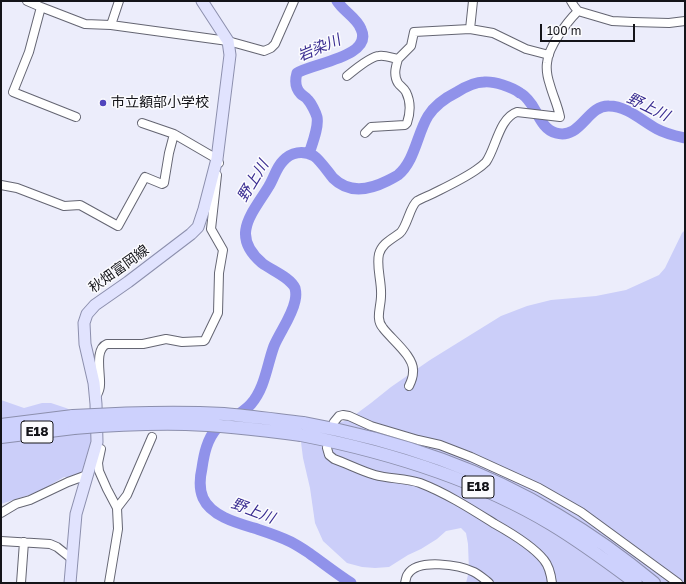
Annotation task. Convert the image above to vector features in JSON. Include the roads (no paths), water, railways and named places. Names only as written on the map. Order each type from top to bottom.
[{"type":"highway","name":"E18","points":[[1,437],[73,422],[146,413],[185,413],[239,416],[302,429],[425,466],[489,492],[550,524],[579,542],[636,583]]},
{"type":"highway","name":"E18","points":[[1,425],[33,421],[73,422]]},
{"type":"highway","name":"E18","points":[[302,429],[332,428],[397,445],[496,482],[528,498],[586,532],[615,552],[654,583]]},
{"type":"main road","name":"秋畑富岡線","points":[[70,583],[76,514],[96,448],[98,432],[96,398],[85,344],[84,323],[88,314],[95,305],[128,282],[198,227],[217,159],[230,56],[228,42],[202,1]]},
{"type":"street","points":[[27,1],[85,24],[111,25],[228,42],[264,51],[271,48],[279,39],[294,1]]},
{"type":"street","points":[[111,25],[119,1]]},
{"type":"street","points":[[470,29],[473,1]]},
{"type":"street","points":[[571,1],[578,11],[612,21],[669,23],[685,21]]},
{"type":"street","points":[[41,7],[29,52],[13,92],[76,117]]},
{"type":"street","points":[[409,386],[413,373],[411,361],[379,322],[381,296],[379,253],[383,246],[402,232],[415,203],[476,171],[485,163],[505,122],[512,114],[517,112],[560,117],[559,109],[549,84],[547,63],[551,50],[560,33],[578,11]]},
{"type":"street","points":[[365,133],[371,127],[404,125],[407,123],[410,104],[406,92],[398,84],[395,69],[398,58],[411,46],[414,32],[470,29],[493,33],[526,49],[549,55]]},
{"type":"street","points":[[347,76],[357,67],[375,56],[398,58]]},
{"type":"street","points":[[96,398],[100,390],[100,350],[104,346],[107,344],[143,344],[166,339],[182,342],[204,341],[216,320],[218,313],[219,272],[223,250],[211,229],[219,163],[217,159],[174,134],[142,123]]},
{"type":"street","points":[[1,185],[17,188],[64,206],[80,205],[118,226],[145,177],[162,184],[164,183],[174,134]]},
{"type":"street","points":[[334,422],[338,416],[349,416],[371,426],[440,445],[471,457],[539,488],[581,512],[678,583]]},
{"type":"street","points":[[118,508],[127,495],[152,436]]},
{"type":"street","points":[[96,448],[100,450],[98,463],[99,470],[118,508],[118,529],[109,583]]},
{"type":"street","points":[[327,448],[329,456],[334,459],[375,475],[418,482],[468,507],[512,534],[546,561],[552,583]]},
{"type":"street","points":[[1,513],[16,504],[30,500],[68,482],[87,476]]},
{"type":"street","points":[[1,541],[50,544],[57,547],[72,559]]},
{"type":"street","points":[[21,583],[24,542]]},
{"type":"street","points":[[406,583],[407,575],[411,571],[415,568],[431,564],[447,565],[465,569],[478,574],[489,583]]},
{"type":"waterway","name":"岩染川","points":[[309,154],[316,130],[317,117],[309,101],[301,94],[297,87],[297,73],[350,53],[359,46],[363,39],[359,25],[337,1]]},
{"type":"waterway","name":"野上川","points":[[351,583],[291,542],[225,518],[218,514],[207,504],[203,498],[200,487],[206,447],[211,437],[217,428],[244,411],[256,398],[263,384],[274,346],[289,318],[295,301],[296,296],[293,284],[285,277],[262,263],[252,253],[247,243],[245,233],[251,215],[281,164],[286,158],[293,154],[306,153],[314,156],[339,183],[359,189],[373,187],[397,176],[404,169],[412,155],[424,123],[434,108],[463,88],[481,82],[493,82],[522,94],[532,105],[544,125],[556,133],[565,134],[572,132],[595,111],[601,107],[609,106],[622,108],[657,129],[671,135],[685,138]]},
{"type":"place","name":"市立額部小学校","points":[[103,103]]}]
